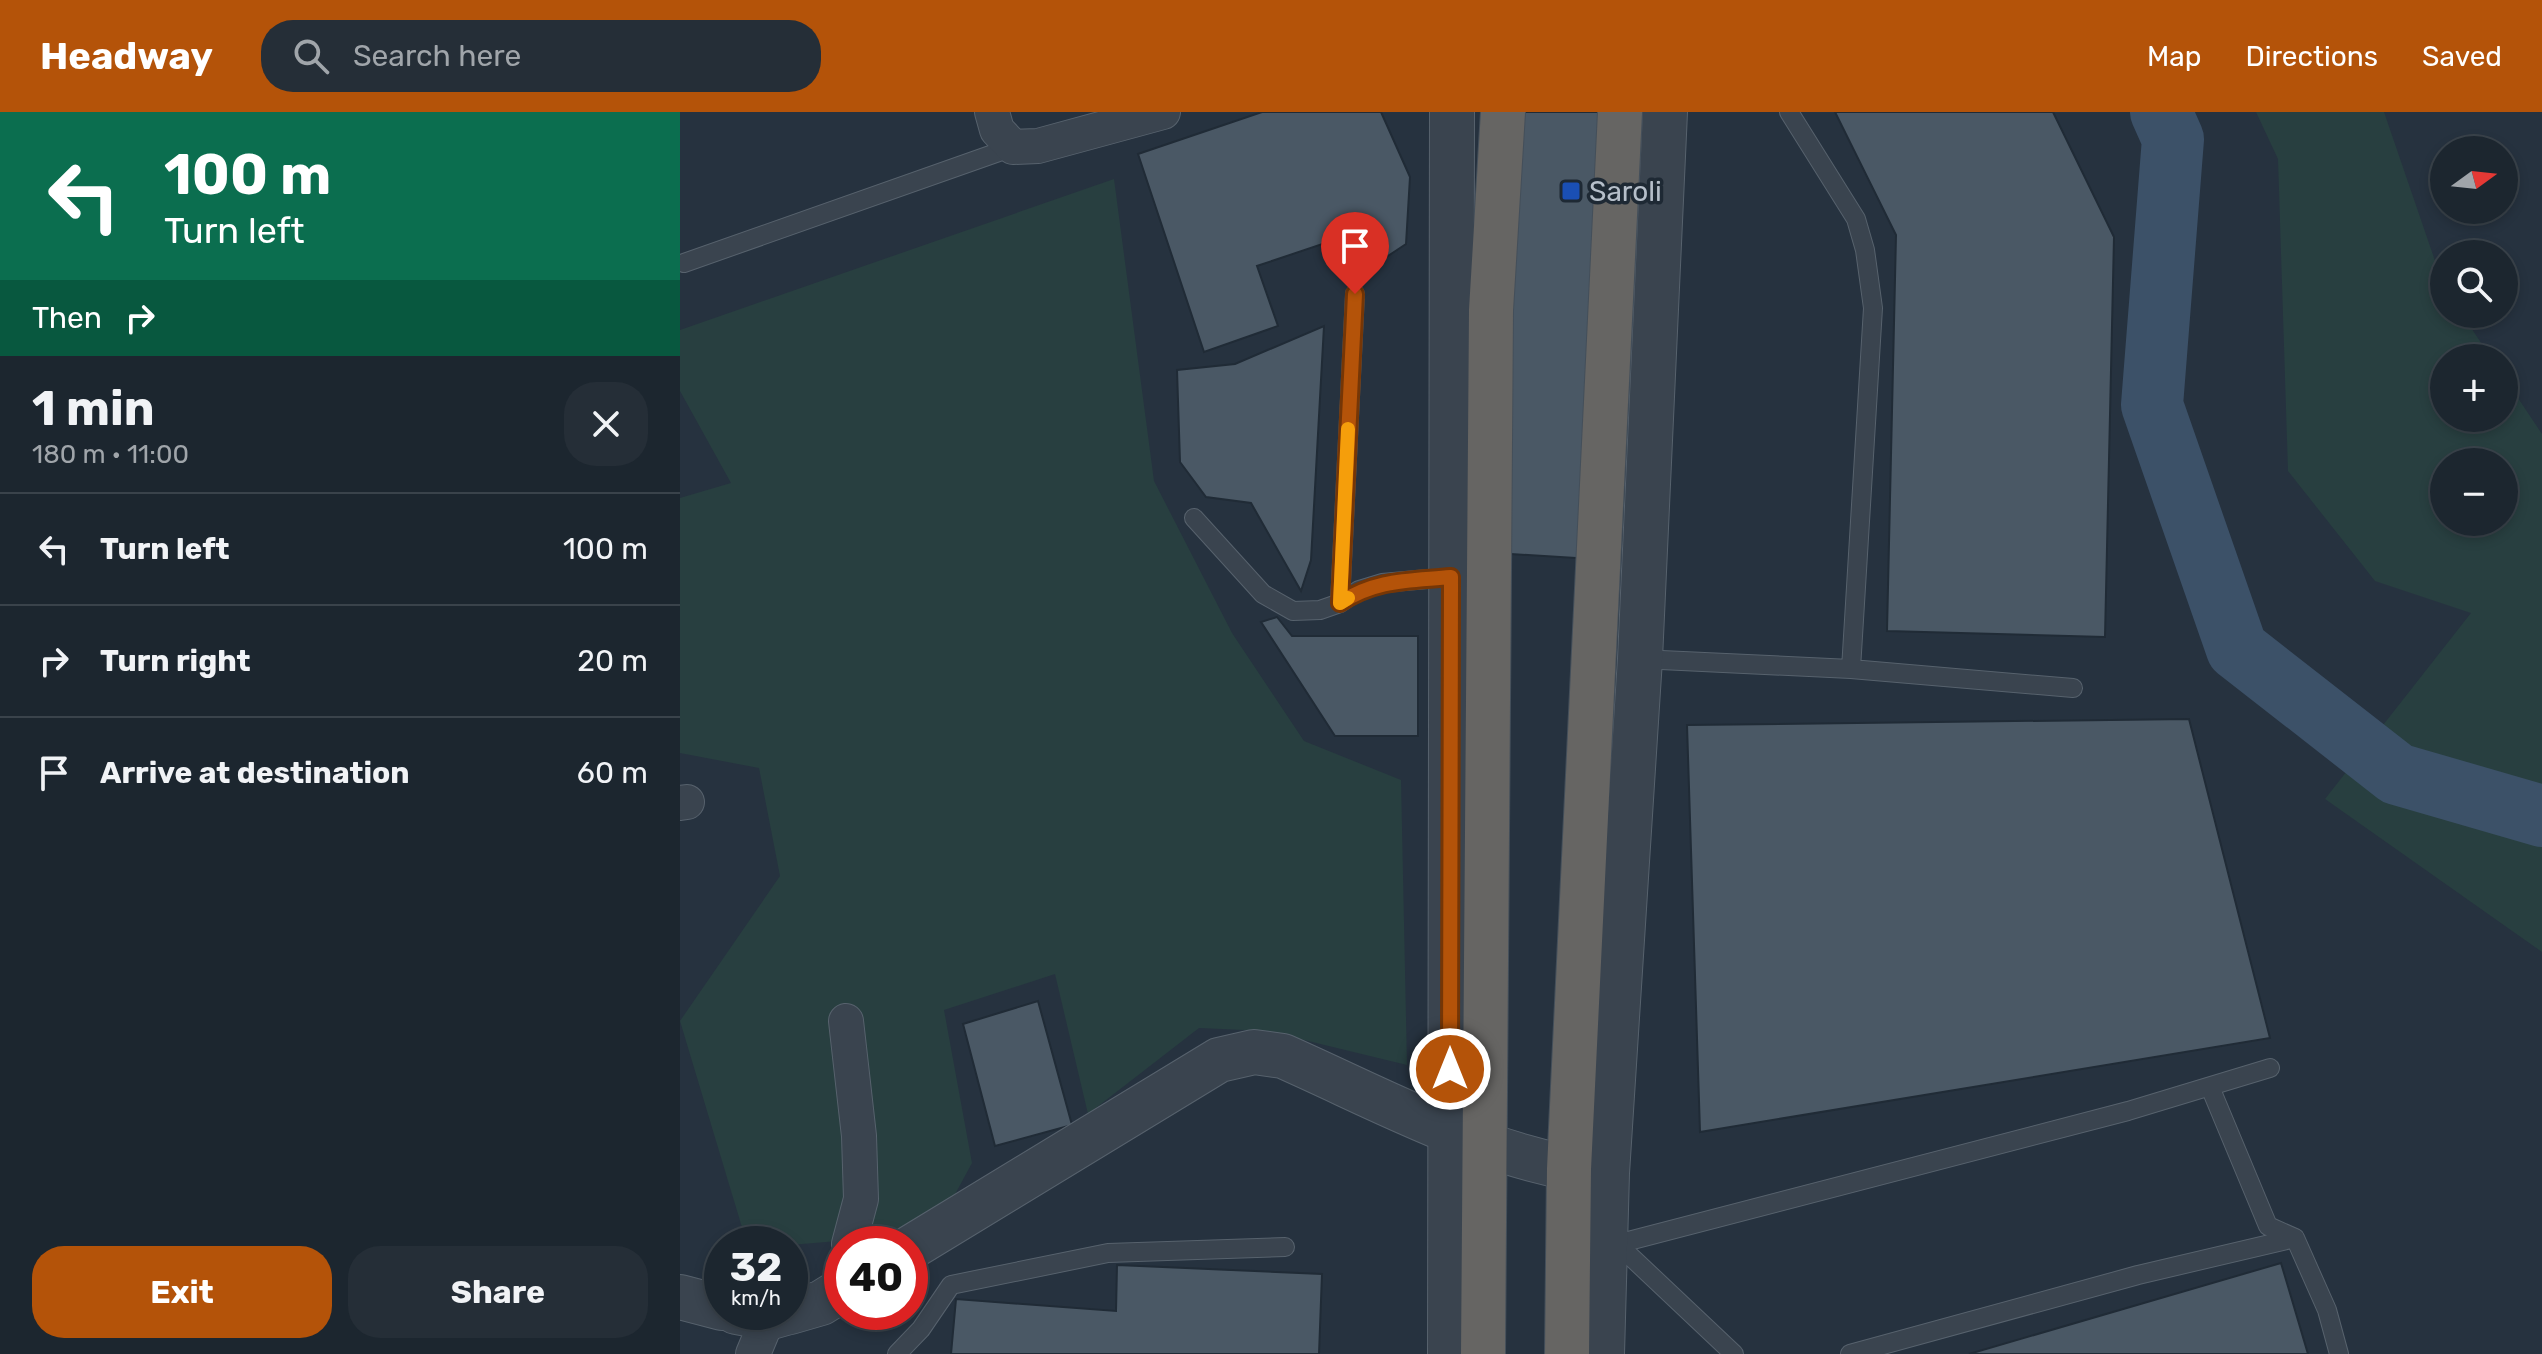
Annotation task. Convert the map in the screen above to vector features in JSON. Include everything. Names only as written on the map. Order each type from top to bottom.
[{"type":"highway","points":[[1483,1354],[1466,1138],[1491,310],[1503,112]]},
{"type":"highway","points":[[1567,1354],[1588,1171],[1620,112]]},
{"type":"street","points":[[992,112],[997,130],[1025,147],[1139,117]]},
{"type":"street","points":[[1450,1354],[1466,1138],[1451,577],[1452,112]]},
{"type":"street","points":[[1602,1354],[1611,1238],[1588,1171],[1640,659],[1665,112]]},
{"type":"street","points":[[846,1021],[859,1136],[861,1199],[854,1226]]},
{"type":"street","points":[[928,1237],[1219,1060],[1254,1052],[1283,1056],[1466,1138],[1588,1171]]},
{"type":"street","points":[[680,1297],[704,1303]]},
{"type":"lane","points":[[1789,112],[1856,219],[1865,250],[1873,308],[1851,669]]},
{"type":"lane","points":[[684,263],[1025,147]]},
{"type":"lane","points":[[1340,603],[1355,294]]},
{"type":"lane","points":[[1194,518],[1263,594],[1293,611],[1320,610],[1340,603],[1359,590],[1382,583],[1451,577]]},
{"type":"lane","points":[[1640,659],[1851,669],[2073,688]]},
{"type":"lane","points":[[1611,1238],[2128,1111],[2270,1068]]},
{"type":"lane","points":[[2210,1087],[2268,1226],[2295,1238],[2327,1310],[2339,1354]]},
{"type":"lane","points":[[1611,1238],[1734,1354]]},
{"type":"lane","points":[[1850,1354],[2138,1275],[2295,1238]]},
{"type":"lane","points":[[897,1354],[921,1329],[951,1285],[1108,1253],[1285,1247]]},
{"type":"green space","points":[[2256,112],[2384,112],[2430,246],[2430,328],[2471,328],[2482,344],[2430,344],[2430,432],[2518,432],[2518,398],[2542,434],[2542,952],[2325,799],[2471,613],[2375,581],[2288,471],[2278,159]]},
{"type":"green space","points":[[1114,179],[1154,481],[1232,633],[1304,741],[1401,780],[1407,1065],[1267,1031],[1199,1028],[1088,1114],[1055,974],[944,1010],[972,1163],[934,1233],[928,1234],[928,1226],[824,1226],[824,1242],[808,1244],[808,1226],[742,1226],[680,1021],[780,876],[759,768],[680,753],[680,498],[731,483],[680,391],[680,330]]},
{"type":"building","points":[[1262,112],[1381,112],[1410,177],[1406,244],[1376,264],[1364,230],[1257,266],[1278,326],[1204,352],[1138,154]]},
{"type":"building","points":[[1522,112],[1635,112],[1608,560],[1495,553]]},
{"type":"building","points":[[1835,112],[2053,112],[2114,237],[2105,637],[1887,631],[1896,235]]},
{"type":"building","points":[[1324,326],[1311,560],[1301,591],[1251,503],[1206,497],[1180,462],[1177,370],[1235,364]]},
{"type":"building","points":[[1277,617],[1292,636],[1418,636],[1418,736],[1335,736],[1261,622]]},
{"type":"building","points":[[2189,719],[2270,1038],[1700,1132],[1687,725]]},
{"type":"building","points":[[1038,1001],[1072,1125],[995,1146],[963,1024]]},
{"type":"building","points":[[2281,1263],[2308,1354],[1969,1354]]},
{"type":"building","points":[[1117,1265],[1322,1274],[1319,1354],[951,1354],[956,1299],[1116,1311]]},
{"type":"waterway","points":[[2161,112],[2173,139],[2152,405],[2237,649],[2397,774],[2542,816]]},
{"type":"slow traffic","points":[[1348,429],[1340,603],[1348,598]]},
{"type":"place","name":"Saroli","points":[[1571,191]]},
{"type":"route","points":[[1355,294],[1340,603],[1359,590],[1382,583],[1451,577],[1450,1069]]}]
